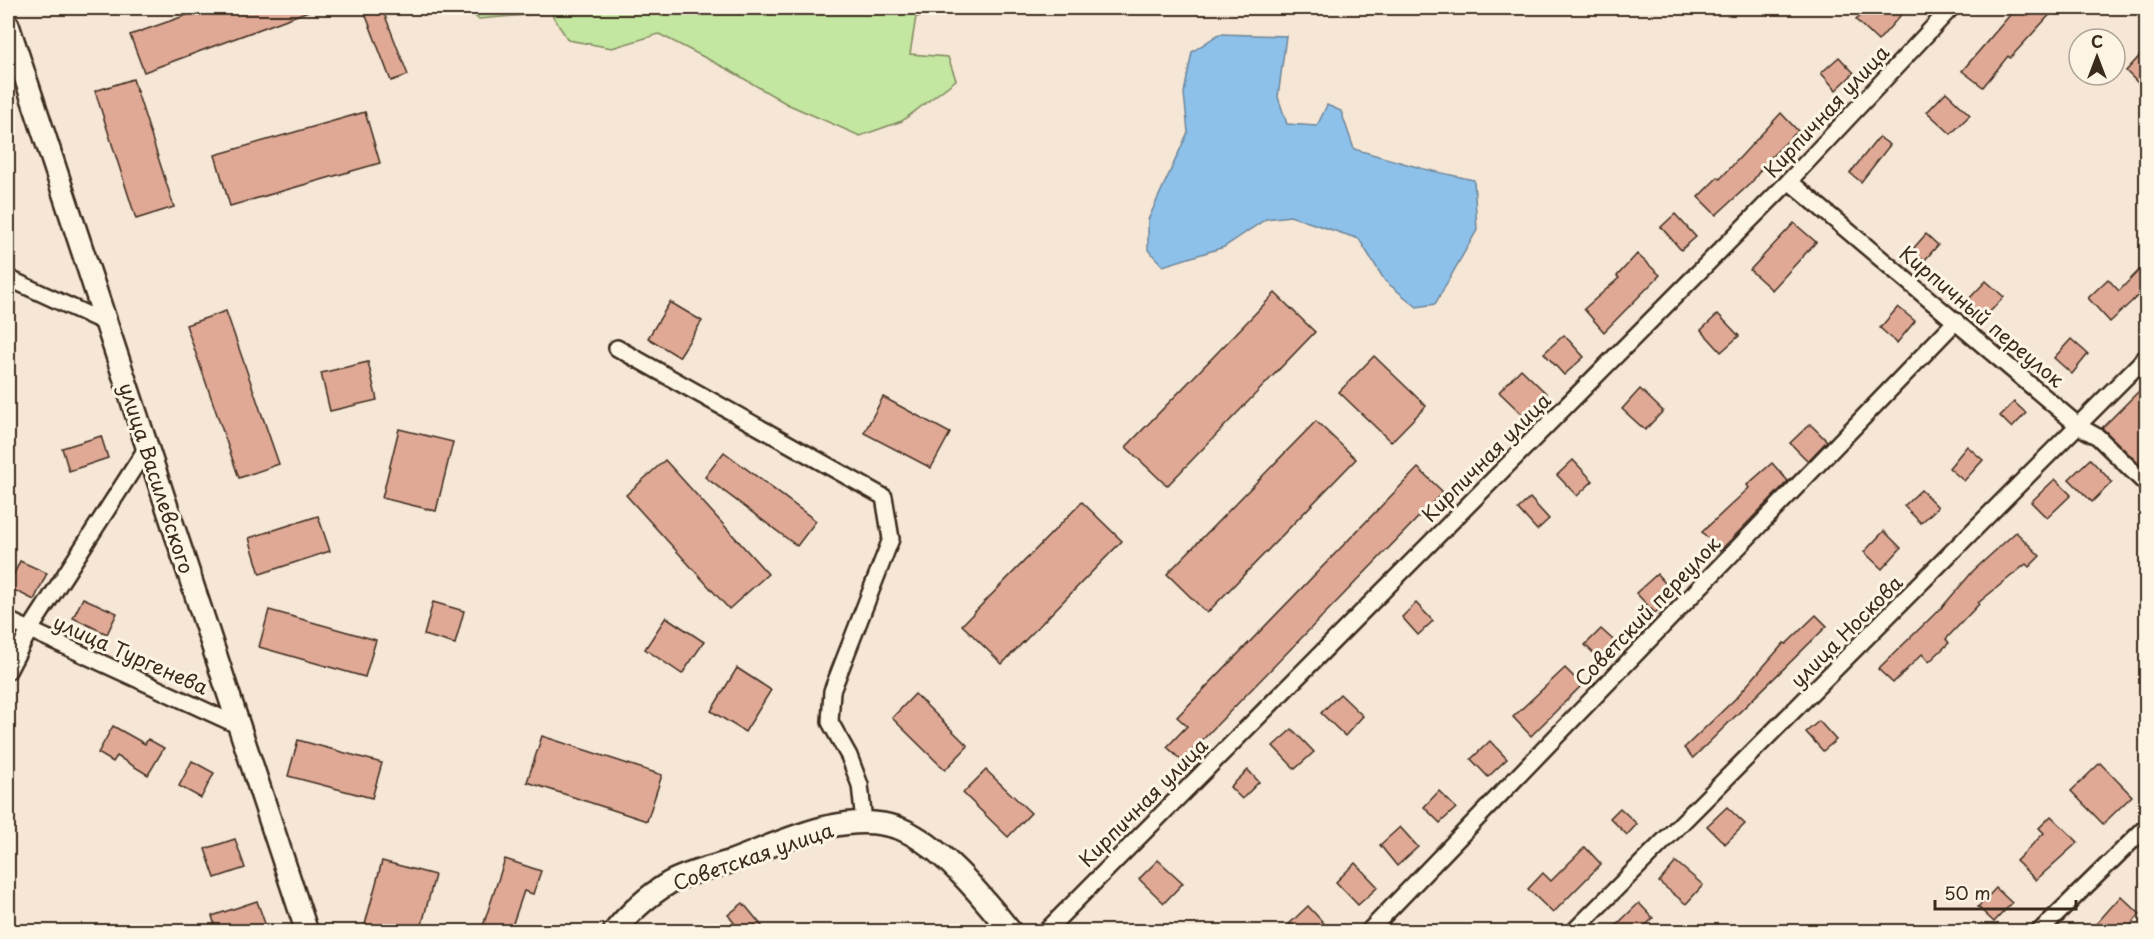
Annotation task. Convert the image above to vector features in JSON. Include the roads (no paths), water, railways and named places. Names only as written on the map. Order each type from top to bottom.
[{"type":"main road","name":"улица Василевского","points":[[8,25],[307,932]]},
{"type":"main road","name":"Советская улица","points":[[614,932],[623,920],[669,883],[816,830],[864,822],[901,830],[918,838],[939,855],[981,897],[1011,932]]},
{"type":"street","name":"Кирпичная улица","points":[[1044,932],[1789,182],[1951,8]]},
{"type":"street","name":"Кирпичный переулок","points":[[1789,182],[2080,427],[2098,437],[2146,484]]},
{"type":"street","points":[[8,278],[106,323]]},
{"type":"street","name":"Советский переулок","points":[[1368,932],[1956,321]]},
{"type":"street","points":[[617,348],[884,497],[891,539],[832,691],[830,722],[849,756],[860,785],[864,822]]},
{"type":"street","name":"улица Носкова","points":[[1574,932],[2080,427],[2146,357]]},
{"type":"street","points":[[8,671],[29,631],[148,446]]},
{"type":"street","name":"улица Тургенева","points":[[8,620],[237,725]]},
{"type":"street","points":[[2039,932],[2146,827]]},
{"type":"water","points":[[1219,34],[1286,36],[1278,97],[1287,124],[1317,126],[1327,105],[1341,111],[1354,149],[1424,169],[1474,180],[1477,230],[1435,304],[1417,307],[1385,281],[1359,239],[1290,216],[1266,219],[1224,247],[1163,266],[1148,250],[1148,220],[1188,132],[1184,93],[1192,52]]}]
